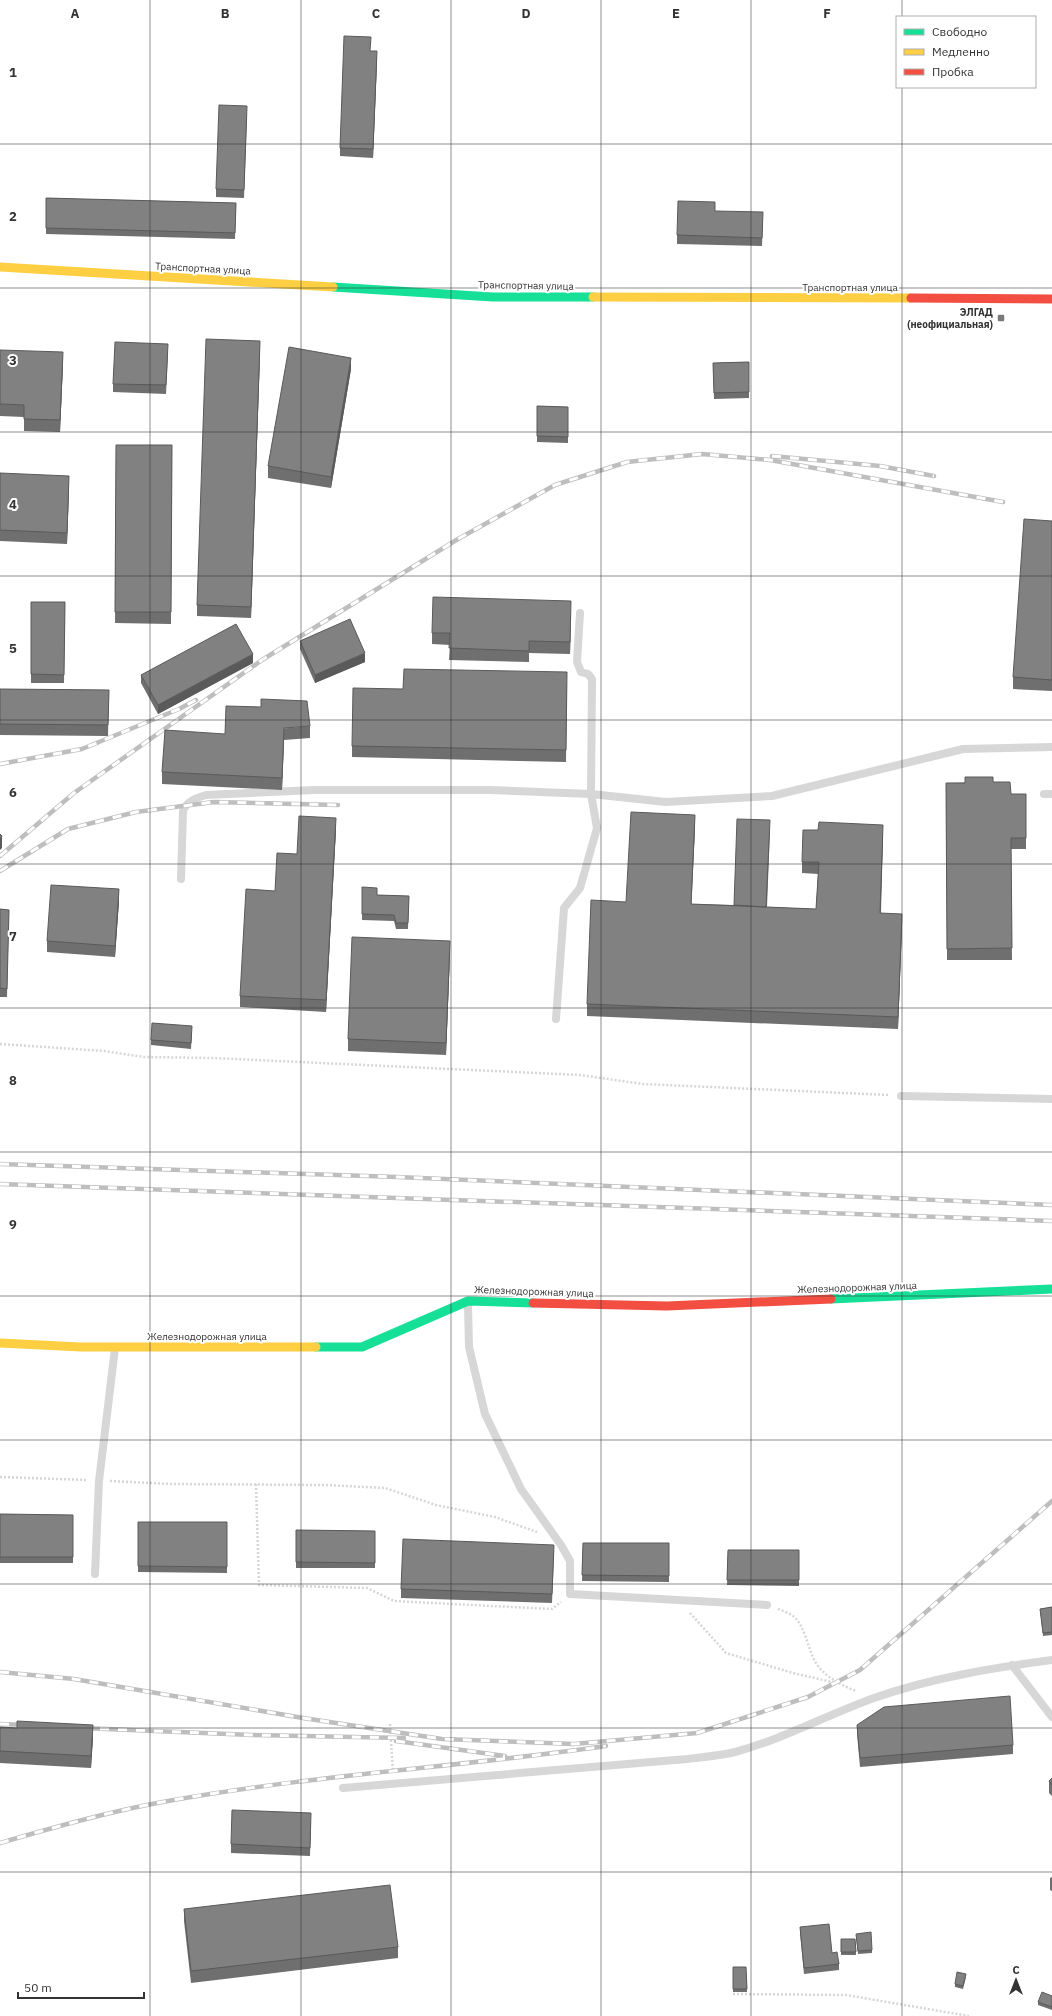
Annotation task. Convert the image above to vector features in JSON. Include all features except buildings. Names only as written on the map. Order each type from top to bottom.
[{"type":"street","name":"Транспортная улица","points":[[0,267],[493,296],[1052,299]]},
{"type":"street","name":"Железнодорожная улица","points":[[0,1343],[115,1347],[362,1347],[468,1301],[667,1306],[1052,1289]]},
{"type":"lane","points":[[556,1019],[564,908],[580,888],[597,828],[591,794],[592,680],[588,674],[581,672],[577,662],[580,613]]},
{"type":"lane","points":[[181,880],[183,811],[185,806],[194,799],[206,795],[315,790],[490,790],[591,794],[666,802],[772,796],[962,749],[1052,747]]},
{"type":"lane","points":[[901,1096],[1052,1099]]},
{"type":"lane","points":[[468,1301],[469,1347],[485,1414],[522,1489],[561,1545],[570,1561],[570,1594],[767,1605]]},
{"type":"lane","points":[[96,1574],[99,1481],[115,1347]]},
{"type":"lane","points":[[342,1788],[687,1760],[734,1752],[779,1738],[873,1698],[918,1684],[1052,1660]]},
{"type":"lane","points":[[1012,1666],[1052,1717]]},
{"type":"path","points":[[0,1044],[104,1051],[144,1057],[580,1075],[643,1084],[901,1096]]},
{"type":"path","points":[[0,1477],[99,1481],[325,1485],[385,1488],[436,1505],[495,1517],[544,1535],[561,1545]]},
{"type":"path","points":[[256,1484],[259,1585],[367,1588],[394,1601],[552,1609],[570,1594]]},
{"type":"path","points":[[678,1600],[726,1653],[793,1673],[836,1682],[873,1698]]},
{"type":"path","points":[[767,1605],[794,1616],[805,1634],[810,1652],[817,1665],[836,1682]]},
{"type":"path","points":[[390,1724],[394,1784]]},
{"type":"path","points":[[733,1994],[846,1995],[969,2016]]},
{"type":"railway","points":[[0,856],[74,793],[262,660],[458,539],[555,485],[627,462],[702,454],[770,460],[1003,502]]},
{"type":"railway","points":[[772,456],[880,466],[934,476]]},
{"type":"railway","points":[[0,764],[82,749],[179,709],[196,700]]},
{"type":"railway","points":[[0,871],[68,829],[136,812],[214,802],[338,805]]},
{"type":"railway","points":[[0,1164],[397,1177],[1052,1205]]},
{"type":"railway","points":[[0,1184],[1052,1221]]},
{"type":"railway","points":[[0,1672],[74,1679],[303,1718],[442,1739],[574,1744],[697,1733],[808,1697],[860,1670],[1052,1501]]},
{"type":"railway","points":[[0,1724],[28,1725]]},
{"type":"railway","points":[[82,1728],[252,1735],[404,1738]]},
{"type":"railway","points":[[396,1741],[505,1756]]},
{"type":"railway","points":[[0,1843],[104,1814],[222,1792],[277,1784],[496,1760],[606,1746]]},
{"type":"traffic: fast","points":[[333,287],[493,297],[593,297]]},
{"type":"traffic: fast","points":[[831,1299],[1052,1289]]},
{"type":"traffic: fast","points":[[316,1347],[362,1347],[468,1301],[533,1303]]},
{"type":"traffic: slow","points":[[0,267],[333,287]]},
{"type":"traffic: slow","points":[[593,297],[911,298]]},
{"type":"traffic: slow","points":[[0,1343],[81,1347],[316,1347]]},
{"type":"traffic: jam","points":[[911,298],[1052,299]]},
{"type":"traffic: jam","points":[[533,1303],[667,1306],[831,1299]]},
{"type":"place","name":"ЭЛГАД (неофициальная)","points":[[1001,318]]}]
